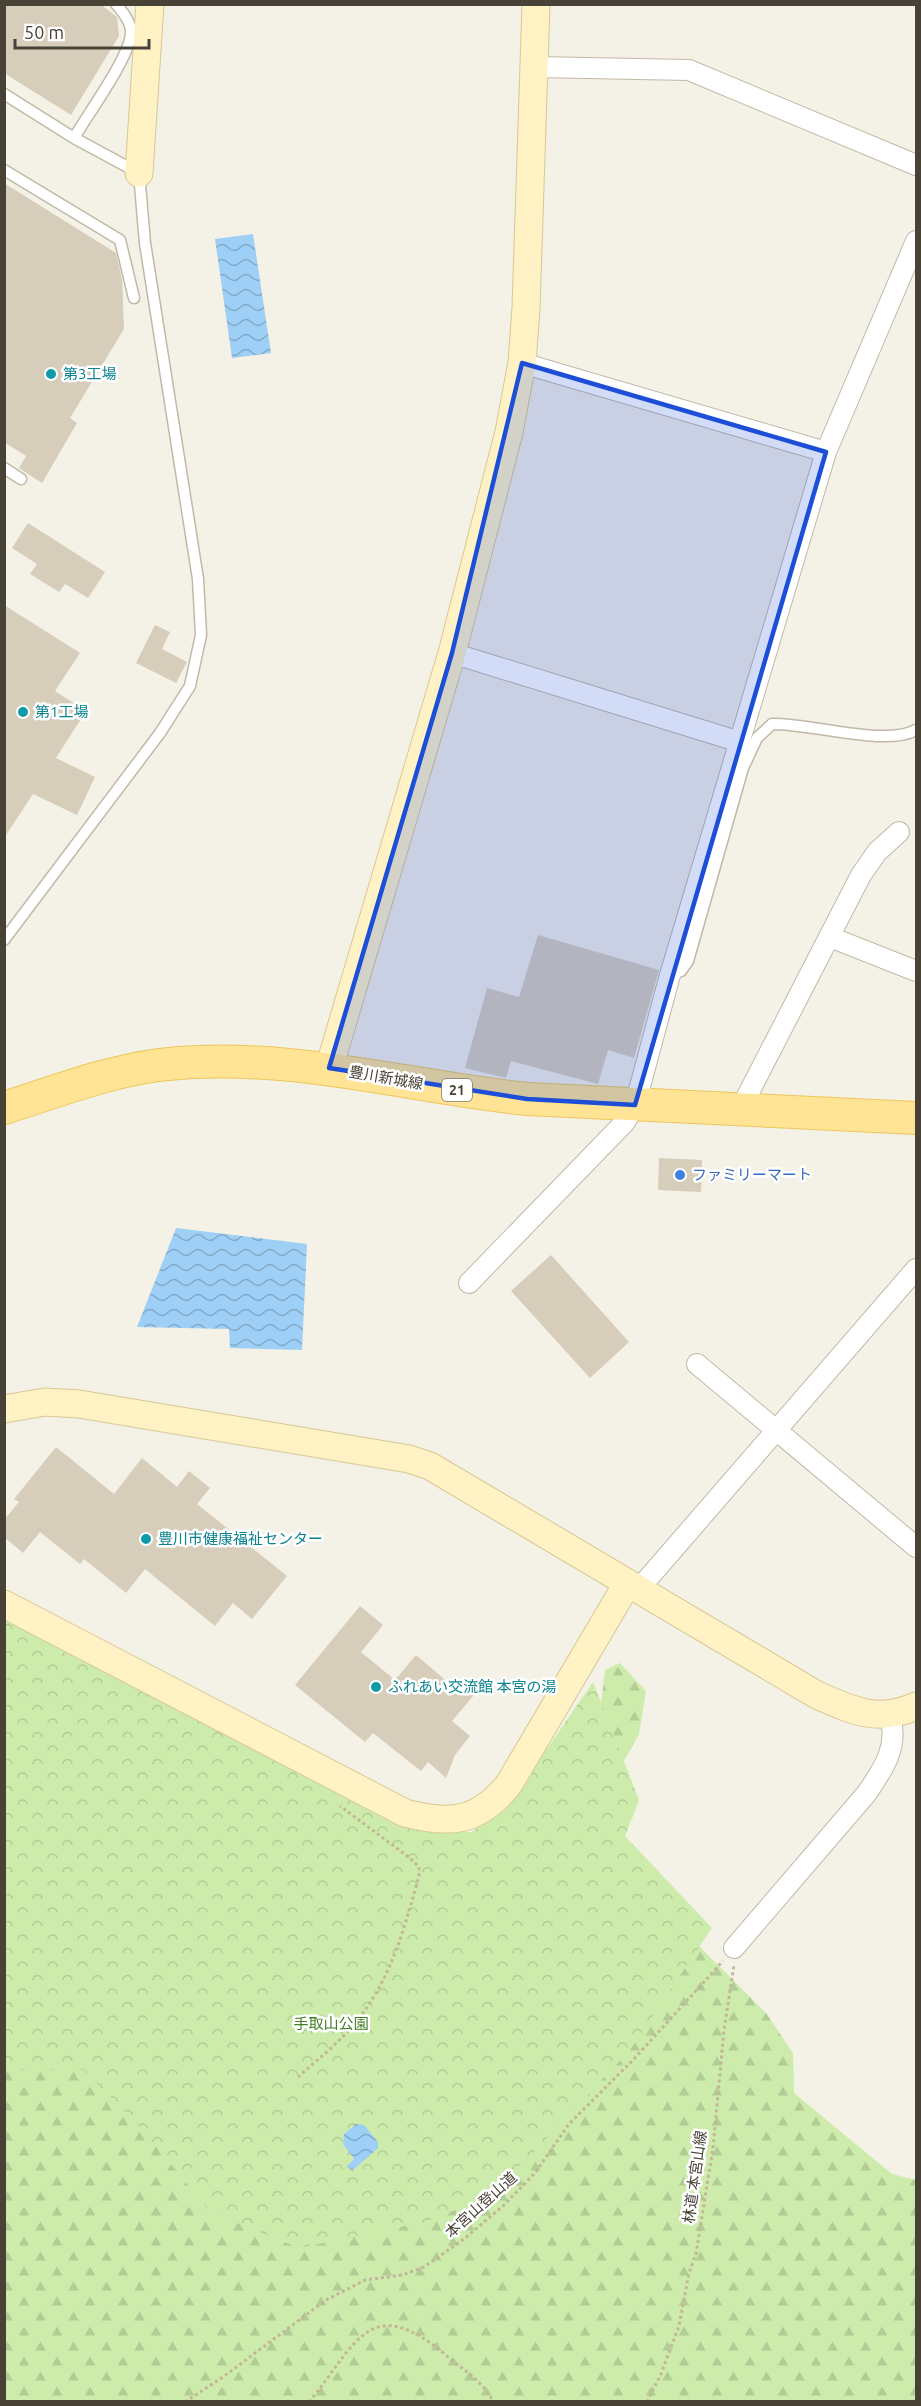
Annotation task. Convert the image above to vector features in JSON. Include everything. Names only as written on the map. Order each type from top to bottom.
[{"type":"main road","name":"豊川新城線","points":[[4,1108],[96,1079],[159,1065],[252,1062],[329,1068],[472,1093],[635,1104],[916,1118]]},
{"type":"street","points":[[139,173],[150,4]]},
{"type":"street","points":[[329,1068],[452,653],[508,432],[522,363],[536,4]]},
{"type":"street","points":[[534,67],[689,70],[916,165]]},
{"type":"street","points":[[469,1282],[625,1122],[635,1104],[670,975],[826,452],[916,242]]},
{"type":"street","points":[[522,363],[826,452]]},
{"type":"street","points":[[452,653],[740,742]]},
{"type":"street","points":[[744,1110],[745,1100],[861,875],[877,852],[899,832]]},
{"type":"street","points":[[830,937],[916,970]]},
{"type":"street","points":[[4,1604],[405,1813],[435,1821],[460,1819],[480,1810],[502,1792],[633,1587],[778,1432],[916,1269]]},
{"type":"street","points":[[697,1364],[916,1547]]},
{"type":"street","points":[[4,1408],[45,1402],[79,1404],[409,1459],[430,1466],[818,1695],[854,1712],[890,1716],[916,1706]]},
{"type":"street","points":[[734,1948],[877,1778],[891,1751],[894,1730],[890,1716]]},
{"type":"lane","points":[[74,138],[126,53],[131,32],[125,14],[116,4]]},
{"type":"lane","points":[[4,94],[74,138],[139,173],[145,243],[198,579],[201,635],[190,686],[160,733],[4,940]]},
{"type":"lane","points":[[4,170],[120,240],[134,298]]},
{"type":"lane","points":[[4,468],[21,479]]},
{"type":"lane","points":[[670,975],[681,971],[688,961],[744,768],[757,738],[772,724],[883,736],[907,735],[916,730]]},
{"type":"path","points":[[298,2077],[355,2024],[378,1991],[393,1962],[419,1876],[419,1867],[410,1858],[337,1804]]},
{"type":"path","name":"本宮山登山道","points":[[186,2402],[224,2378],[326,2300],[365,2280],[402,2275],[424,2267],[464,2239],[503,2206],[535,2173],[569,2124],[633,2060],[734,1948]]},
{"type":"path","name":"林道 本宮山線","points":[[647,2402],[661,2374],[679,2326],[689,2273],[696,2254],[713,2148],[724,2030],[734,1978],[734,1948]]},
{"type":"path","points":[[309,2402],[359,2336],[376,2328],[397,2325],[424,2336],[468,2373],[493,2402]]},
{"type":"highlighted area","points":[[522,363],[826,452],[635,1105],[527,1099],[329,1068],[452,653]]},
{"type":"green space","name":"手取山公園","points":[[4,1613],[412,1828],[471,1832],[504,1811],[593,1682],[639,1800],[625,1836],[712,1928],[630,2050],[493,2195],[425,2222],[299,2248],[210,2212],[148,2136],[84,2070],[5,2070]]},
{"type":"green space","points":[[620,1663],[646,1691],[639,1734],[595,1812],[686,1933],[766,2013],[793,2053],[794,2093],[892,2174],[916,2180],[916,2401],[5,2401],[4,1714],[459,1843],[492,1824],[599,1721],[605,1670]]},
{"type":"water","points":[[253,234],[271,353],[232,358],[215,239]]},
{"type":"water","points":[[176,1228],[307,1244],[302,1350],[230,1348],[229,1329],[137,1327]]},
{"type":"water","points":[[356,2124],[364,2125],[378,2142],[378,2148],[352,2171],[347,2166],[354,2159],[343,2144],[344,2134]]},
{"type":"building","points":[[4,4],[100,4],[117,17],[119,36],[71,115],[4,73]]},
{"type":"building","name":"第3工場","points":[[4,183],[116,253],[122,279],[124,329],[70,418],[77,423],[42,483],[19,468],[26,456],[4,442]]},
{"type":"building","points":[[28,523],[105,572],[88,598],[65,584],[59,592],[30,574],[37,564],[12,548]]},
{"type":"building","points":[[4,605],[80,653],[55,691],[86,711],[56,758],[95,777],[77,815],[33,794],[4,838]]},
{"type":"building","points":[[155,625],[170,632],[162,649],[187,662],[176,683],[136,663]]},
{"type":"building","points":[[538,935],[659,970],[634,1058],[608,1050],[598,1084],[511,1061],[506,1078],[465,1068],[487,988],[519,997]]},
{"type":"building","name":"ファミリーマート","points":[[659,1158],[702,1160],[701,1192],[658,1190]]},
{"type":"building","points":[[551,1255],[629,1342],[590,1378],[511,1291]]},
{"type":"building","name":"豊川市健康福祉センター","points":[[56,1447],[114,1494],[142,1458],[177,1487],[189,1471],[210,1488],[197,1504],[287,1576],[252,1619],[233,1603],[215,1626],[145,1569],[126,1593],[84,1559],[80,1564],[40,1532],[23,1553],[4,1537],[4,1520],[19,1502],[14,1499]]},
{"type":"building","name":"ふれあい交流館 本宮の湯","points":[[360,1606],[383,1625],[361,1652],[395,1680],[416,1655],[457,1690],[474,1695],[452,1721],[470,1736],[455,1755],[446,1778],[428,1762],[421,1771],[373,1733],[365,1742],[295,1685]]},
{"type":"place","name":"第3工場","points":[[51,374]]},
{"type":"place","name":"第1工場","points":[[23,712]]},
{"type":"place","name":"ファミリーマート","points":[[680,1175]]},
{"type":"place","name":"豊川市健康福祉センター","points":[[146,1539]]},
{"type":"place","name":"ふれあい交流館 本宮の湯","points":[[376,1687]]}]
